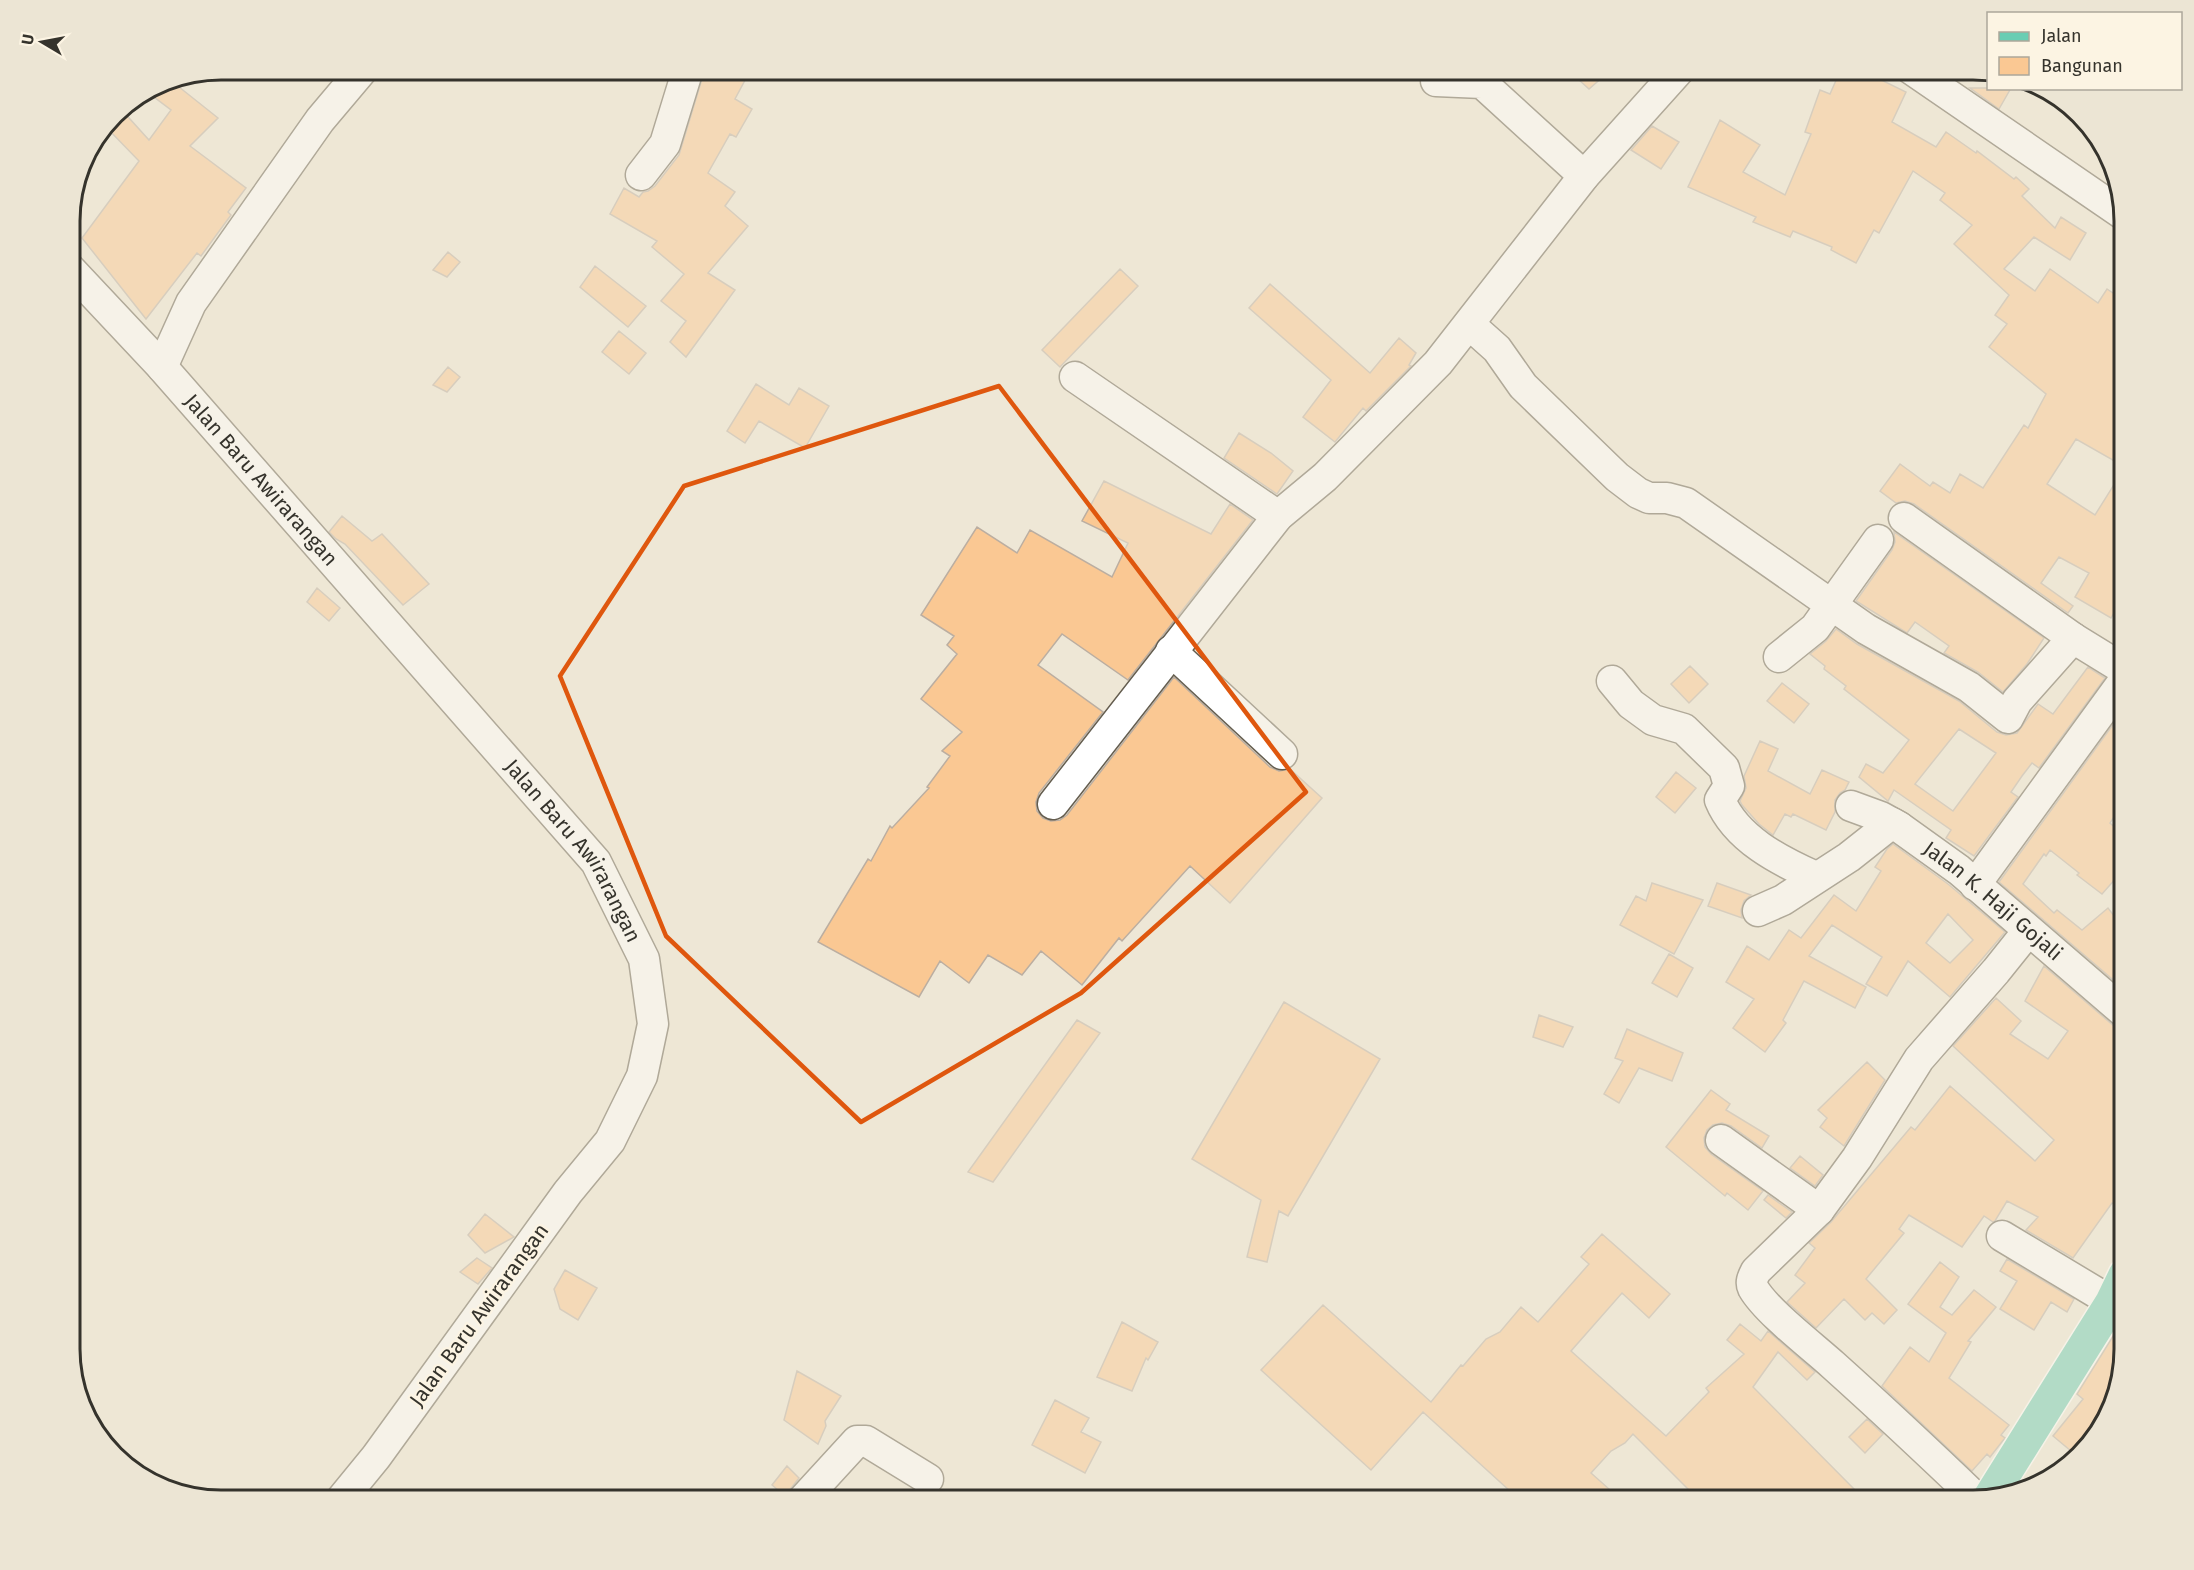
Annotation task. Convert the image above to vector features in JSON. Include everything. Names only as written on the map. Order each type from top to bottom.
[{"type":"main road","points":[[1995,1488],[2114,1297]]},
{"type":"street","points":[[1053,804],[1278,516],[1325,477],[1438,363],[1584,176],[1671,79]]},
{"type":"street","points":[[1926,79],[2113,208]]},
{"type":"street","points":[[162,367],[191,303],[320,120],[354,80]]},
{"type":"street","points":[[641,176],[665,144],[685,80]]},
{"type":"street","points":[[1436,81],[1482,83],[1584,176]]},
{"type":"street","name":"Jalan Baru Awirarangan","points":[[80,280],[162,367],[596,862],[644,959],[653,1024],[642,1076],[610,1141],[568,1192],[349,1490]]},
{"type":"street","points":[[1469,324],[1497,348],[1523,386],[1624,483],[1650,498],[1667,498],[1686,503],[1866,629],[1970,687],[2008,718],[2017,701],[2073,638]]},
{"type":"street","points":[[1075,377],[1278,516]]},
{"type":"street","points":[[1904,518],[2073,638],[2114,663]]},
{"type":"street","points":[[1779,657],[1815,628],[1878,540]]},
{"type":"street","points":[[1171,651],[1282,754]]},
{"type":"street","points":[[1612,681],[1630,704],[1653,720],[1684,729],[1724,768],[1729,786],[1720,800],[1726,815],[1741,831],[1781,861],[1816,877]]},
{"type":"street","points":[[1975,885],[2114,694]]},
{"type":"street","name":"Jalan K. Haji Gojali","points":[[1851,806],[1881,817],[1899,827],[1975,885],[2114,1003]]},
{"type":"street","points":[[1758,911],[1783,900],[1849,858],[1892,823],[1899,827]]},
{"type":"street","points":[[1967,1490],[1868,1396],[1773,1311],[1752,1285],[1752,1278],[1756,1271],[1819,1210],[1857,1158],[1918,1059],[1996,971],[2028,931]]},
{"type":"street","points":[[1721,1140],[1819,1210]]},
{"type":"street","points":[[2002,1236],[2114,1287]]},
{"type":"street","points":[[812,1490],[857,1441],[866,1441],[928,1479]]},
{"type":"highlighted area","points":[[999,386],[1306,792],[1081,993],[861,1122],[666,936],[560,676],[684,486]]},
{"type":"building","points":[[1578,79],[1600,79],[1589,89]]},
{"type":"building","points":[[1837,79],[1880,79],[1906,92],[1892,122],[1936,147],[1946,132],[1976,153],[1977,151],[2014,179],[2016,177],[2029,189],[2022,196],[2055,228],[2061,217],[2086,233],[2070,260],[2034,237],[2004,269],[2035,291],[2050,269],[2098,303],[2107,289],[2113,293],[2114,291],[2114,461],[2076,439],[2047,484],[2095,515],[2114,485],[2114,613],[2111,618],[2075,597],[2089,573],[2059,557],[2041,583],[2073,606],[2068,613],[1914,504],[1905,501],[1896,503],[1880,491],[1900,464],[1930,486],[1933,482],[1950,493],[1960,474],[1983,488],[2024,425],[2028,428],[2046,394],[1989,347],[2007,324],[1995,315],[2009,295],[1954,244],[1972,225],[1940,200],[1945,193],[1913,171],[1879,233],[1874,230],[1856,263],[1831,250],[1832,247],[1793,231],[1790,237],[1753,222],[1756,217],[1688,187],[1720,120],[1760,145],[1743,172],[1785,195],[1811,134],[1805,132],[1820,90],[1830,94]]},
{"type":"building","points":[[702,80],[745,80],[735,99],[752,109],[736,137],[730,134],[708,173],[735,192],[725,206],[748,226],[708,273],[735,290],[686,357],[670,342],[686,321],[661,301],[684,274],[652,247],[657,241],[610,214],[624,188],[639,197],[643,192],[655,186],[679,155]]},
{"type":"building","points":[[178,86],[218,118],[190,146],[246,188],[228,212],[231,215],[201,256],[197,253],[146,319],[82,238],[139,161],[111,132],[127,116],[149,140],[171,110],[153,96]]},
{"type":"building","points":[[1970,88],[2010,90],[1999,109]]},
{"type":"building","points":[[1652,126],[1679,142],[1661,169],[1631,150]]},
{"type":"building","points":[[448,252],[460,262],[447,277],[433,270]]},
{"type":"building","points":[[595,266],[646,306],[628,327],[580,287]]},
{"type":"building","points":[[1120,269],[1138,286],[1060,367],[1042,350]]},
{"type":"building","points":[[1270,284],[1370,373],[1399,338],[1416,353],[1409,365],[1411,366],[1366,411],[1363,408],[1335,442],[1303,417],[1331,380],[1249,308]]},
{"type":"building","points":[[619,331],[646,353],[629,374],[602,352]]},
{"type":"building","points":[[448,367],[460,377],[447,392],[433,385]]},
{"type":"building","points":[[756,384],[789,405],[799,388],[829,406],[805,448],[759,421],[745,443],[727,431]]},
{"type":"building","points":[[1239,433],[1271,453],[1293,471],[1277,494],[1224,458]]},
{"type":"building","points":[[1104,481],[1211,534],[1230,504],[1253,520],[1128,680],[1062,634],[1038,665],[1103,712],[1039,793],[1036,802],[1037,811],[1043,818],[1051,821],[1060,820],[1067,815],[1174,677],[1270,767],[1279,771],[1290,769],[1322,798],[1230,903],[1190,866],[1122,941],[1119,938],[1082,985],[1041,951],[1022,975],[988,955],[969,983],[940,961],[919,997],[818,942],[868,859],[871,861],[890,826],[892,828],[929,788],[927,787],[950,756],[942,751],[962,732],[921,699],[957,654],[947,645],[954,636],[921,615],[977,527],[1017,553],[1030,530],[1112,577],[1128,543],[1082,521]]},
{"type":"building","points":[[342,516],[372,541],[382,534],[429,584],[403,605],[345,544],[329,532]]},
{"type":"building","points":[[1894,532],[2044,638],[2027,664],[2003,692],[1978,672],[1944,653],[1949,646],[1915,622],[1907,633],[1856,601],[1892,550],[1895,542]]},
{"type":"building","points":[[317,588],[340,608],[329,621],[307,602]]},
{"type":"building","points":[[1836,629],[1857,644],[1959,701],[1997,732],[2006,735],[2017,733],[2038,704],[2053,714],[2088,667],[2105,678],[2039,768],[2032,763],[2022,776],[2011,792],[2018,797],[1974,856],[1946,838],[1951,830],[1894,790],[1888,801],[1859,777],[1866,764],[1883,773],[1909,740],[1844,689],[1846,686],[1824,669],[1825,666],[1810,654]],"holes":[[[1959,729],[1996,753],[1953,811],[1915,784]]]},
{"type":"building","points":[[1690,666],[1708,684],[1689,703],[1671,684]]},
{"type":"building","points":[[1782,683],[1809,704],[1794,723],[1767,701]]},
{"type":"building","points":[[2114,723],[2114,817],[2110,823],[2114,826],[2114,880],[2102,894],[2050,850],[2046,856],[2044,854],[2023,884],[2054,913],[2057,910],[2082,930],[2108,908],[2114,916],[2114,981],[1999,882]]},
{"type":"building","points":[[1760,741],[1778,749],[1768,771],[1810,794],[1822,770],[1849,782],[1835,800],[1835,812],[1826,830],[1793,814],[1791,817],[1785,814],[1773,835],[1759,824],[1742,805],[1740,801],[1746,788],[1744,776]]},
{"type":"building","points":[[1676,772],[1696,788],[1675,813],[1656,797]]},
{"type":"building","points":[[1893,844],[1948,884],[2005,932],[1950,997],[1908,961],[1887,996],[1866,984],[1882,957],[1832,925],[1809,956],[1866,987],[1855,1008],[1804,981],[1783,1020],[1786,1023],[1765,1052],[1733,1028],[1754,999],[1726,982],[1747,946],[1769,960],[1789,930],[1801,938],[1834,895],[1856,911],[1881,871],[1875,867]],"holes":[[[1948,914],[1973,940],[1950,963],[1926,943]]]},
{"type":"building","points":[[1652,883],[1703,900],[1674,954],[1620,925],[1636,896],[1646,901]]},
{"type":"building","points":[[1717,883],[1751,895],[1744,901],[1741,910],[1742,918],[1708,906]]},
{"type":"building","points":[[1669,954],[1693,968],[1677,997],[1652,983]]},
{"type":"building","points":[[2044,966],[2114,1026],[2114,1204],[2112,1203],[2073,1258],[2026,1230],[2038,1217],[2007,1201],[1995,1221],[1984,1216],[1962,1247],[1909,1215],[1899,1229],[1904,1233],[1866,1279],[1897,1310],[1884,1324],[1872,1313],[1865,1320],[1844,1299],[1816,1328],[1787,1302],[1805,1283],[1795,1275],[1815,1248],[1809,1243],[1831,1222],[1911,1127],[1915,1130],[1950,1086],[2035,1161],[2054,1140],[1953,1046],[1996,998],[2021,1021],[2010,1034],[2048,1059],[2068,1031],[2025,1001]]},
{"type":"building","points":[[1284,1002],[1380,1059],[1288,1216],[1279,1211],[1267,1262],[1247,1257],[1261,1200],[1192,1159]]},
{"type":"building","points":[[1539,1015],[1573,1027],[1563,1047],[1533,1037]]},
{"type":"building","points":[[1077,1020],[1100,1033],[993,1182],[968,1172]]},
{"type":"building","points":[[1627,1029],[1683,1053],[1672,1081],[1639,1068],[1619,1103],[1604,1094],[1623,1061],[1615,1058]]},
{"type":"building","points":[[1867,1062],[1885,1080],[1844,1146],[1820,1127],[1827,1118],[1818,1110]]},
{"type":"building","points":[[1711,1090],[1730,1104],[1726,1110],[1769,1136],[1762,1148],[1731,1126],[1722,1123],[1713,1125],[1707,1130],[1704,1138],[1705,1147],[1711,1154],[1763,1191],[1748,1210],[1727,1193],[1725,1196],[1666,1147]]},
{"type":"building","points":[[1800,1156],[1823,1175],[1815,1186],[1790,1168]]},
{"type":"building","points":[[1768,1195],[1792,1212],[1786,1218],[1764,1200]]},
{"type":"building","points":[[485,1214],[514,1237],[485,1253],[468,1235]]},
{"type":"building","points":[[1602,1234],[1670,1294],[1649,1318],[1622,1293],[1571,1351],[1666,1436],[1709,1392],[1706,1388],[1744,1354],[1727,1340],[1740,1324],[1761,1341],[1768,1331],[1815,1372],[1807,1380],[1778,1352],[1753,1387],[1855,1490],[1689,1490],[1633,1434],[1625,1443],[1611,1451],[1591,1473],[1608,1490],[1509,1490],[1423,1412],[1371,1470],[1261,1370],[1323,1305],[1431,1402],[1461,1365],[1463,1366],[1486,1339],[1500,1332],[1521,1307],[1538,1322],[1589,1264],[1581,1257]]},
{"type":"building","points":[[477,1258],[492,1268],[478,1284],[460,1272]]},
{"type":"building","points":[[2007,1259],[2074,1299],[2067,1312],[2051,1302],[2034,1330],[2000,1309],[2017,1281],[2000,1271]]},
{"type":"building","points":[[1940,1262],[1959,1277],[1940,1307],[1952,1315],[1974,1290],[1996,1307],[1968,1341],[1971,1342],[1949,1378],[2009,1425],[2001,1435],[2005,1438],[1990,1457],[1987,1454],[1972,1471],[1882,1386],[1910,1347],[1929,1362],[1946,1333],[1908,1304]]},
{"type":"building","points":[[565,1270],[597,1288],[578,1320],[560,1309],[554,1289]]},
{"type":"building","points":[[1122,1322],[1158,1342],[1148,1360],[1146,1358],[1132,1391],[1097,1377]]},
{"type":"building","points":[[2114,1335],[2112,1377],[2107,1395],[2091,1428],[2070,1451],[2053,1436],[2083,1399],[2077,1394]]},
{"type":"building","points":[[797,1371],[841,1396],[825,1421],[826,1426],[818,1444],[784,1420]]},
{"type":"building","points":[[1055,1400],[1089,1418],[1081,1432],[1101,1442],[1085,1473],[1032,1445]]},
{"type":"building","points":[[1867,1419],[1883,1434],[1865,1453],[1849,1437]]},
{"type":"building","points":[[787,1466],[799,1478],[790,1490],[778,1490],[772,1485]]}]
